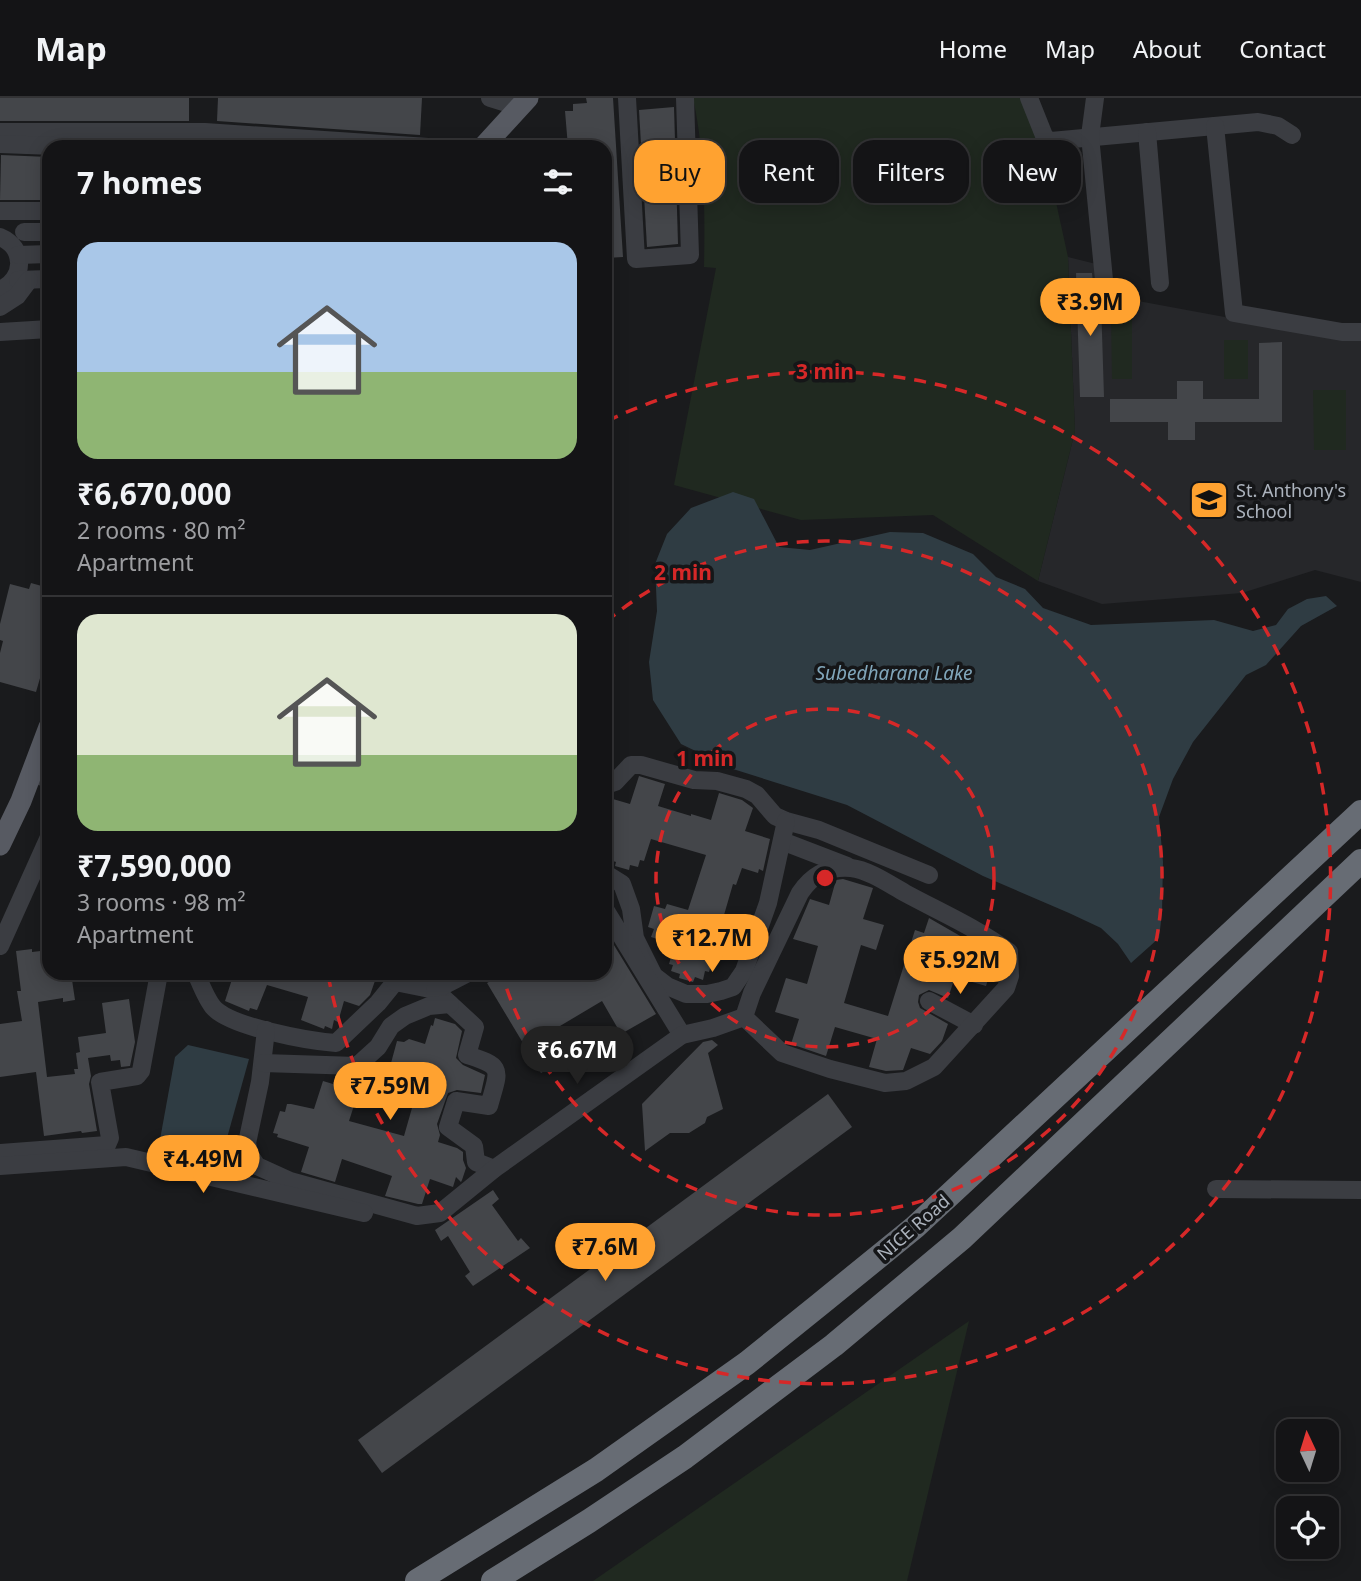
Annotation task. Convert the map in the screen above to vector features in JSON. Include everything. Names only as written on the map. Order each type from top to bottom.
[{"type":"highway","name":"NICE Road","points":[[417,1581],[596,1470],[747,1363],[819,1306],[915,1227],[1361,812]]},
{"type":"highway","points":[[493,1581],[685,1457],[834,1345],[962,1238],[1361,861]]},
{"type":"main road","points":[[489,140],[524,102]]},
{"type":"main road","points":[[0,845],[40,776]]},
{"type":"street","points":[[490,98],[524,102]]},
{"type":"street","points":[[628,98],[636,259],[690,255],[685,98]]},
{"type":"street","points":[[1029,98],[1045,138],[1051,141],[1268,123],[1292,135]]},
{"type":"street","points":[[1095,98],[1090,136],[1105,290]]},
{"type":"street","points":[[1215,126],[1234,313],[1342,332],[1361,332]]},
{"type":"street","points":[[0,132],[205,132],[324,140]]},
{"type":"street","points":[[1147,132],[1160,283]]},
{"type":"street","points":[[0,144],[42,146]]},
{"type":"street","points":[[0,211],[42,211]]},
{"type":"street","points":[[24,232],[42,232]]},
{"type":"street","points":[[0,237],[13,245],[18,255],[14,282],[17,296],[0,307]]},
{"type":"street","points":[[18,255],[42,254]]},
{"type":"street","points":[[14,282],[42,280]]},
{"type":"street","points":[[0,332],[42,329]]},
{"type":"street","points":[[612,783],[631,765],[641,765],[694,780],[717,781],[746,789],[757,795],[775,816],[819,830],[929,875]]},
{"type":"street","points":[[612,878],[622,884],[631,909],[635,938],[654,976],[667,986],[686,994],[707,994],[733,987],[744,971],[768,903],[786,821]]},
{"type":"street","points":[[744,1017],[782,1053],[885,1083],[906,1081],[934,1068],[1006,988],[1010,976],[1009,952],[974,929],[874,876],[782,841]]},
{"type":"street","points":[[0,946],[42,853]]},
{"type":"street","points":[[744,1017],[752,993],[800,893],[809,880],[822,871],[851,868]]},
{"type":"street","points":[[612,921],[682,1035]]},
{"type":"street","points":[[0,1153],[107,1145],[110,1138],[100,1082],[137,1076],[141,1071],[158,980]]},
{"type":"street","points":[[200,980],[214,1008],[246,1025],[305,1041],[336,1043],[378,1003],[390,980]]},
{"type":"street","points":[[402,980],[435,990],[475,1027],[467,1055],[491,1062],[497,1072],[489,1106],[456,1101],[448,1127],[474,1146],[476,1162],[494,1169]]},
{"type":"street","points":[[435,990],[454,980]]},
{"type":"street","points":[[929,1001],[974,1025]]},
{"type":"street","points":[[263,1063],[357,1066],[378,1047],[391,1026],[398,1021],[429,1006],[450,1004]]},
{"type":"street","points":[[266,1030],[263,1063],[247,1143],[250,1156],[257,1166],[290,1181],[417,1216],[440,1213],[494,1169],[682,1035],[744,1017]]},
{"type":"street","points":[[0,1166],[126,1157],[406,1223]]},
{"type":"street","points":[[1216,1189],[1361,1190]]},
{"type":"shaded area","points":[[693,98],[1020,98],[1038,140],[983,140],[983,203],[1056,203],[1068,257],[1075,431],[1038,581],[933,515],[801,520],[674,485],[716,268],[704,267],[704,203],[725,203],[725,140],[700,140]]},
{"type":"shaded area","name":"St. Anthony's School","points":[[1068,257],[1108,267],[1111,296],[1338,338],[1361,338],[1361,582],[1315,570],[1242,593],[1102,604],[1038,581],[1075,431]]},
{"type":"shaded area","points":[[1111,317],[1132,317],[1132,379],[1112,379]]},
{"type":"shaded area","points":[[1224,340],[1248,340],[1248,379],[1224,379]]},
{"type":"shaded area","points":[[1313,390],[1346,390],[1346,450],[1314,450]]},
{"type":"shaded area","points":[[969,1321],[907,1581],[593,1581]]},
{"type":"water","name":"Subedharana Lake","points":[[733,492],[754,499],[779,547],[810,550],[890,532],[923,533],[973,554],[996,577],[1025,589],[1043,608],[1091,625],[1214,620],[1253,631],[1276,625],[1288,609],[1307,599],[1326,596],[1337,606],[1301,626],[1266,665],[1246,675],[1193,742],[1173,779],[1159,817],[1163,862],[1159,938],[1131,963],[1118,944],[1101,928],[983,876],[847,805],[733,769],[681,744],[653,700],[649,662],[657,611],[655,564],[667,534],[691,508]]},
{"type":"water","points":[[188,1045],[249,1059],[220,1163],[159,1145],[175,1057]]},
{"type":"building","points":[[0,98],[189,98],[189,121],[0,121]]},
{"type":"building","points":[[218,98],[422,98],[420,135],[217,121]]},
{"type":"building","points":[[586,98],[613,98],[623,257],[612,258],[612,140],[567,140],[565,111],[573,111],[573,104],[587,103]]},
{"type":"building","points":[[674,107],[675,140],[641,140],[639,110]]},
{"type":"building","points":[[1,155],[42,157],[42,200],[0,200]]},
{"type":"building","points":[[644,203],[677,203],[678,244],[647,247]]},
{"type":"building","points":[[1076,273],[1092,273],[1094,292],[1101,301],[1104,397],[1080,397]]},
{"type":"building","points":[[1282,342],[1282,422],[1195,422],[1195,440],[1168,440],[1168,422],[1110,422],[1110,399],[1177,399],[1177,381],[1203,381],[1203,399],[1259,399],[1259,343]]},
{"type":"building","points":[[31,583],[42,586],[42,671],[36,692],[0,682],[0,653],[3,641],[0,640],[0,624],[10,584],[29,589]]},
{"type":"building","points":[[639,776],[665,784],[658,806],[691,816],[711,820],[719,793],[742,800],[753,808],[745,831],[770,839],[763,871],[759,869],[758,873],[742,868],[736,885],[733,884],[724,915],[743,921],[742,925],[747,927],[739,951],[737,950],[734,959],[715,952],[709,972],[705,971],[703,980],[695,977],[693,982],[679,978],[680,974],[671,971],[673,965],[669,964],[674,947],[656,942],[657,939],[651,937],[654,929],[648,927],[654,906],[665,909],[667,904],[688,910],[706,855],[651,839],[644,861],[640,860],[638,867],[630,865],[629,870],[615,866],[616,862],[612,861],[612,799],[630,804]]},
{"type":"building","points":[[843,879],[873,888],[863,919],[884,925],[876,950],[861,945],[844,1003],[888,1016],[915,930],[924,933],[929,918],[995,956],[986,986],[955,977],[948,998],[929,990],[919,995],[920,1008],[948,1024],[942,1041],[930,1054],[911,1048],[903,1070],[886,1071],[869,1067],[877,1039],[835,1027],[826,1056],[791,1044],[799,1019],[775,1012],[786,978],[807,984],[818,946],[793,939],[810,899],[829,905],[836,880]]},
{"type":"building","points":[[612,942],[656,1014],[621,1034],[602,1001],[560,1026],[576,1053],[541,1073],[487,983],[492,980],[612,980]]},
{"type":"building","points":[[16,951],[42,951],[42,980],[72,980],[75,1000],[63,1002],[63,998],[38,1002],[47,1077],[75,1074],[74,1069],[78,1069],[76,1053],[80,1052],[78,1037],[106,1033],[102,1003],[129,999],[135,1042],[130,1066],[121,1067],[120,1060],[111,1061],[110,1055],[88,1058],[91,1076],[89,1084],[97,1131],[44,1136],[36,1072],[0,1077],[0,1024],[22,1021],[17,991],[21,991]]},
{"type":"building","points":[[232,980],[375,980],[370,995],[359,1006],[344,1001],[338,1022],[334,1020],[332,1029],[325,1026],[324,1029],[301,1020],[308,997],[267,985],[257,1010],[250,1008],[249,1011],[225,1001]]},
{"type":"building","points":[[435,1018],[455,1024],[462,1031],[456,1058],[463,1065],[485,1075],[481,1093],[457,1090],[448,1093],[437,1124],[440,1135],[438,1142],[463,1152],[466,1168],[461,1182],[456,1177],[453,1187],[430,1179],[422,1204],[418,1204],[385,1196],[392,1176],[342,1159],[335,1182],[301,1172],[309,1147],[277,1137],[278,1134],[273,1133],[280,1111],[285,1112],[287,1104],[314,1109],[323,1081],[333,1082],[359,1090],[349,1121],[404,1136],[420,1080],[392,1072],[395,1064],[391,1063],[397,1041],[404,1042],[409,1039],[425,1044]]},
{"type":"building","points":[[712,1040],[718,1045],[708,1053],[723,1109],[707,1117],[705,1123],[689,1133],[670,1133],[645,1151],[642,1104],[703,1042]]},
{"type":"building","points":[[828,1094],[852,1127],[382,1473],[358,1440]]},
{"type":"building","points":[[493,1190],[499,1199],[492,1205],[518,1241],[521,1238],[530,1248],[473,1286],[465,1276],[470,1272],[448,1236],[441,1241],[435,1230]]},
{"type":"place","name":"St. Anthony's School","points":[[1209,500]]}]
